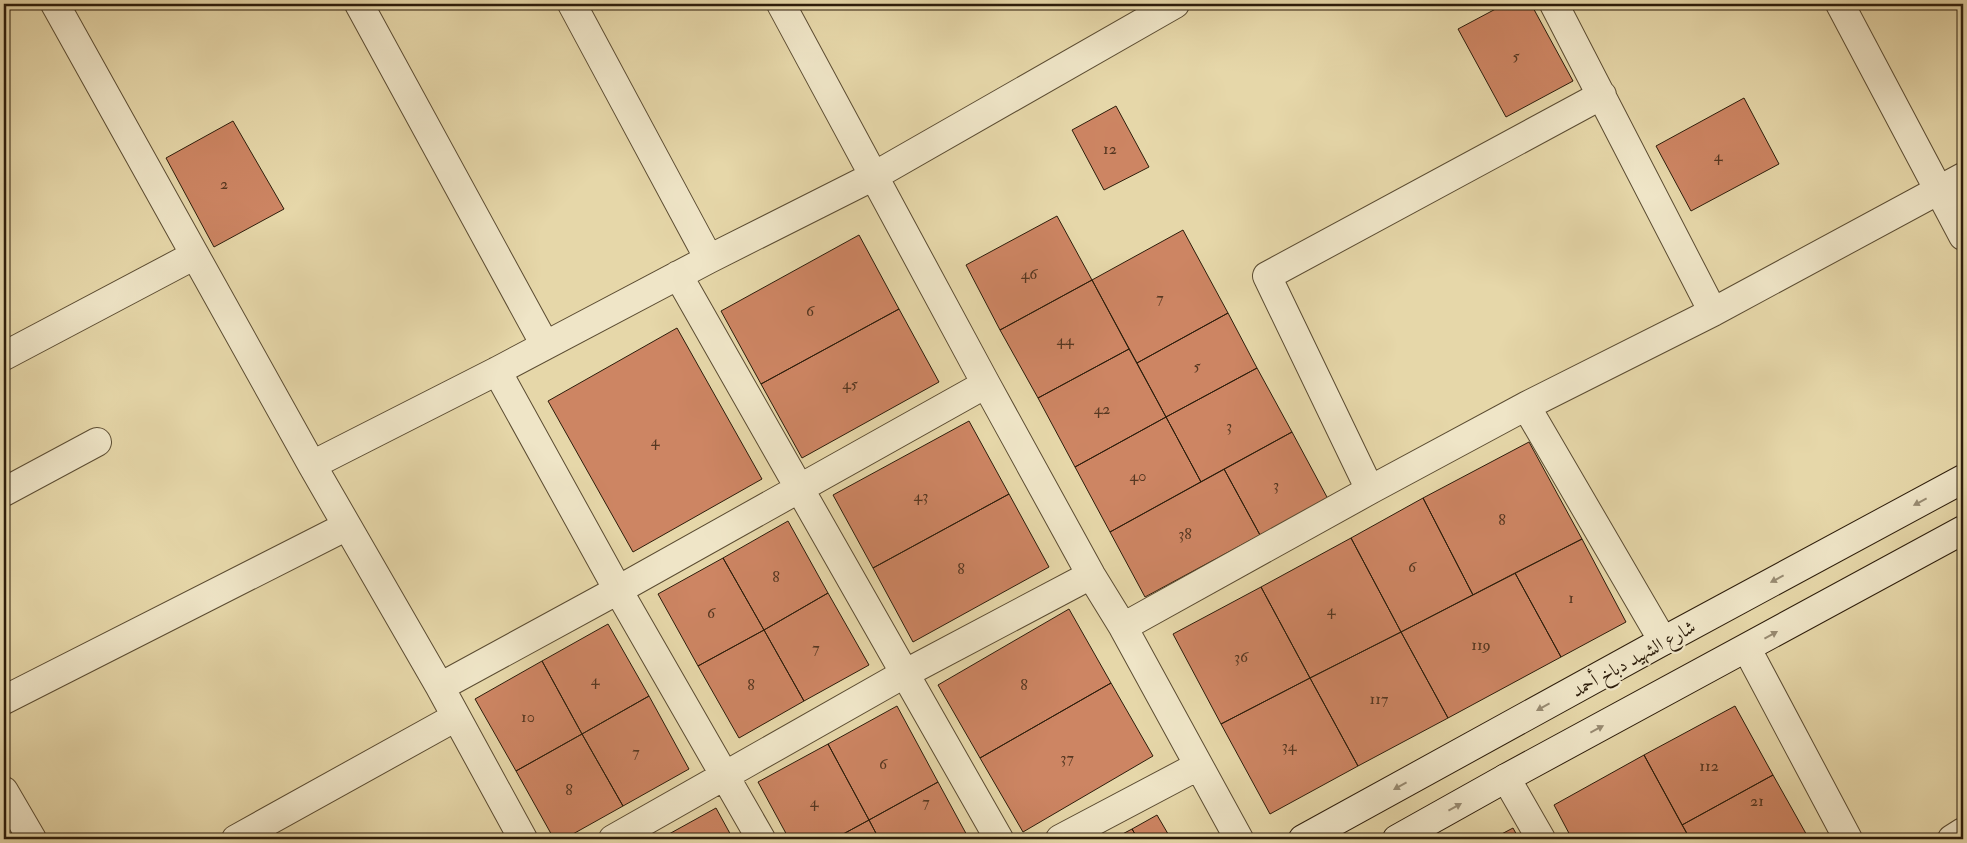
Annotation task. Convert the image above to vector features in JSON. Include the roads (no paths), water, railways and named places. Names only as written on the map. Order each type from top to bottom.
[{"type":"street","points":[[55,4],[346,526],[440,687],[523,839]]},
{"type":"street","points":[[359,4],[545,345]]},
{"type":"street","points":[[572,4],[709,259]]},
{"type":"street","points":[[781,4],[986,384],[1091,575],[1123,627],[1239,839]]},
{"type":"street","points":[[312,465],[498,371],[709,259],[874,176],[1175,4]]},
{"type":"street","points":[[1554,4],[1713,312]]},
{"type":"street","points":[[1840,4],[1963,236]]},
{"type":"street","points":[[1370,490],[1266,276],[1602,95]]},
{"type":"street","points":[[1123,627],[1526,406],[1713,312],[1963,178]]},
{"type":"street","points":[[4,356],[195,255]]},
{"type":"street","points":[[678,276],[999,839]]},
{"type":"street","points":[[498,371],[618,590],[761,839]]},
{"type":"street","points":[[440,687],[618,590],[986,384]]},
{"type":"street","points":[[1526,406],[1663,641]]},
{"type":"street","points":[[4,492],[97,442]]},
{"type":"street","name":"شارع الشهيد دباخ أحمد","points":[[1303,839],[1963,479]]},
{"type":"street","points":[[4,700],[346,526]]},
{"type":"street","points":[[1397,839],[1963,530]]},
{"type":"street","points":[[613,839],[904,674],[1091,575]]},
{"type":"street","points":[[1747,649],[1848,839]]},
{"type":"street","points":[[236,839],[456,717]]},
{"type":"street","points":[[1060,839],[1198,766]]},
{"type":"street","points":[[1506,778],[1541,839]]},
{"type":"street","points":[[4,791],[32,839]]},
{"type":"street","points":[[1952,839],[1963,832]]}]
